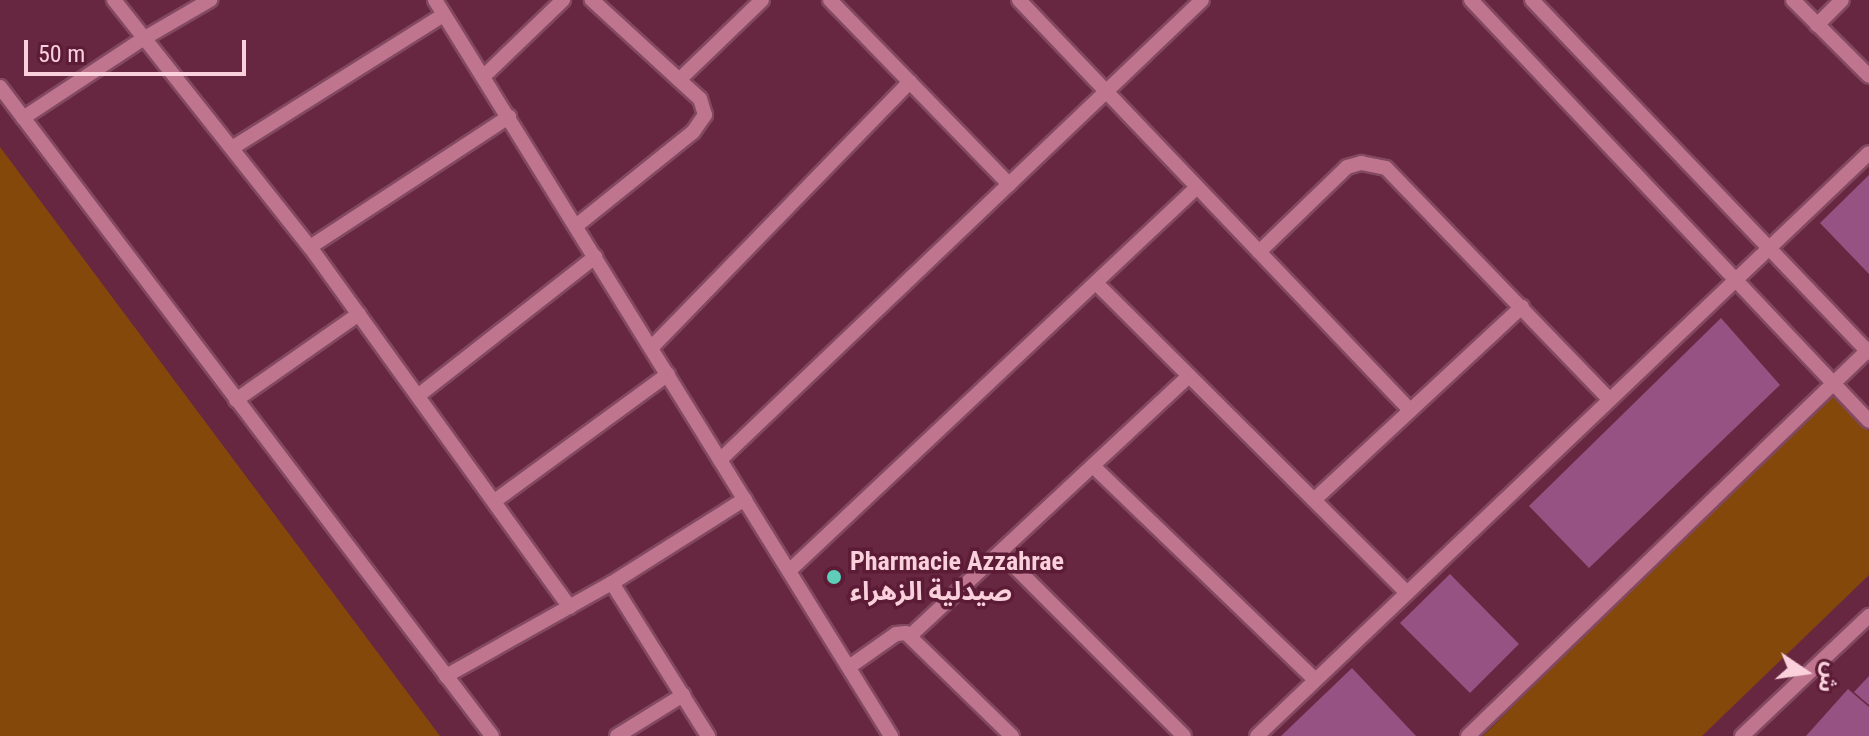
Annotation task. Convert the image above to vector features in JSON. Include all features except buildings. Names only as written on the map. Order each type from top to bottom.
[{"type":"street","points":[[114,0],[310,247],[496,500],[570,607]]},
{"type":"street","points":[[23,118],[143,39],[210,0]]},
{"type":"street","points":[[435,0],[891,736]]},
{"type":"street","points":[[484,76],[563,0]]},
{"type":"street","points":[[576,226],[702,122],[704,104],[592,0]]},
{"type":"street","points":[[679,80],[762,0]]},
{"type":"street","points":[[830,0],[1009,184]]},
{"type":"street","points":[[1019,0],[1410,410]]},
{"type":"street","points":[[720,460],[1202,0]]},
{"type":"street","points":[[1471,0],[1869,421]]},
{"type":"street","points":[[1468,736],[1868,351],[1532,0]]},
{"type":"street","points":[[1793,0],[1869,76]]},
{"type":"street","points":[[1817,25],[1842,0]]},
{"type":"street","points":[[232,148],[443,15]]},
{"type":"street","points":[[652,347],[910,82]]},
{"type":"street","points":[[0,87],[492,736]]},
{"type":"street","points":[[310,247],[509,117]]},
{"type":"street","points":[[1257,736],[1869,153]]},
{"type":"street","points":[[1259,252],[1347,167],[1374,164],[1386,168],[1610,400]]},
{"type":"street","points":[[789,571],[1197,187]]},
{"type":"street","points":[[419,395],[595,257]]},
{"type":"street","points":[[1096,283],[1407,593]]},
{"type":"street","points":[[1314,500],[1522,307]]},
{"type":"street","points":[[236,400],[359,314]]},
{"type":"street","points":[[496,500],[668,374]]},
{"type":"street","points":[[911,635],[1002,554],[1189,376]]},
{"type":"street","points":[[1094,467],[1315,680]]},
{"type":"street","points":[[446,676],[612,583],[745,499]]},
{"type":"street","points":[[1002,554],[1184,736]]},
{"type":"street","points":[[612,583],[708,736]]},
{"type":"street","points":[[1742,736],[1869,616]]},
{"type":"street","points":[[849,667],[896,634],[911,635],[1012,736]]},
{"type":"street","points":[[617,736],[683,695]]},
{"type":"shaded area","points":[[0,147],[440,736],[0,736]]},
{"type":"shaded area","points":[[1833,391],[1869,431],[1869,575],[1702,736],[1483,736]]},
{"type":"place","name":"Pharmacie Azzahrae صيدلية الزهراء","points":[[834,577]]}]
